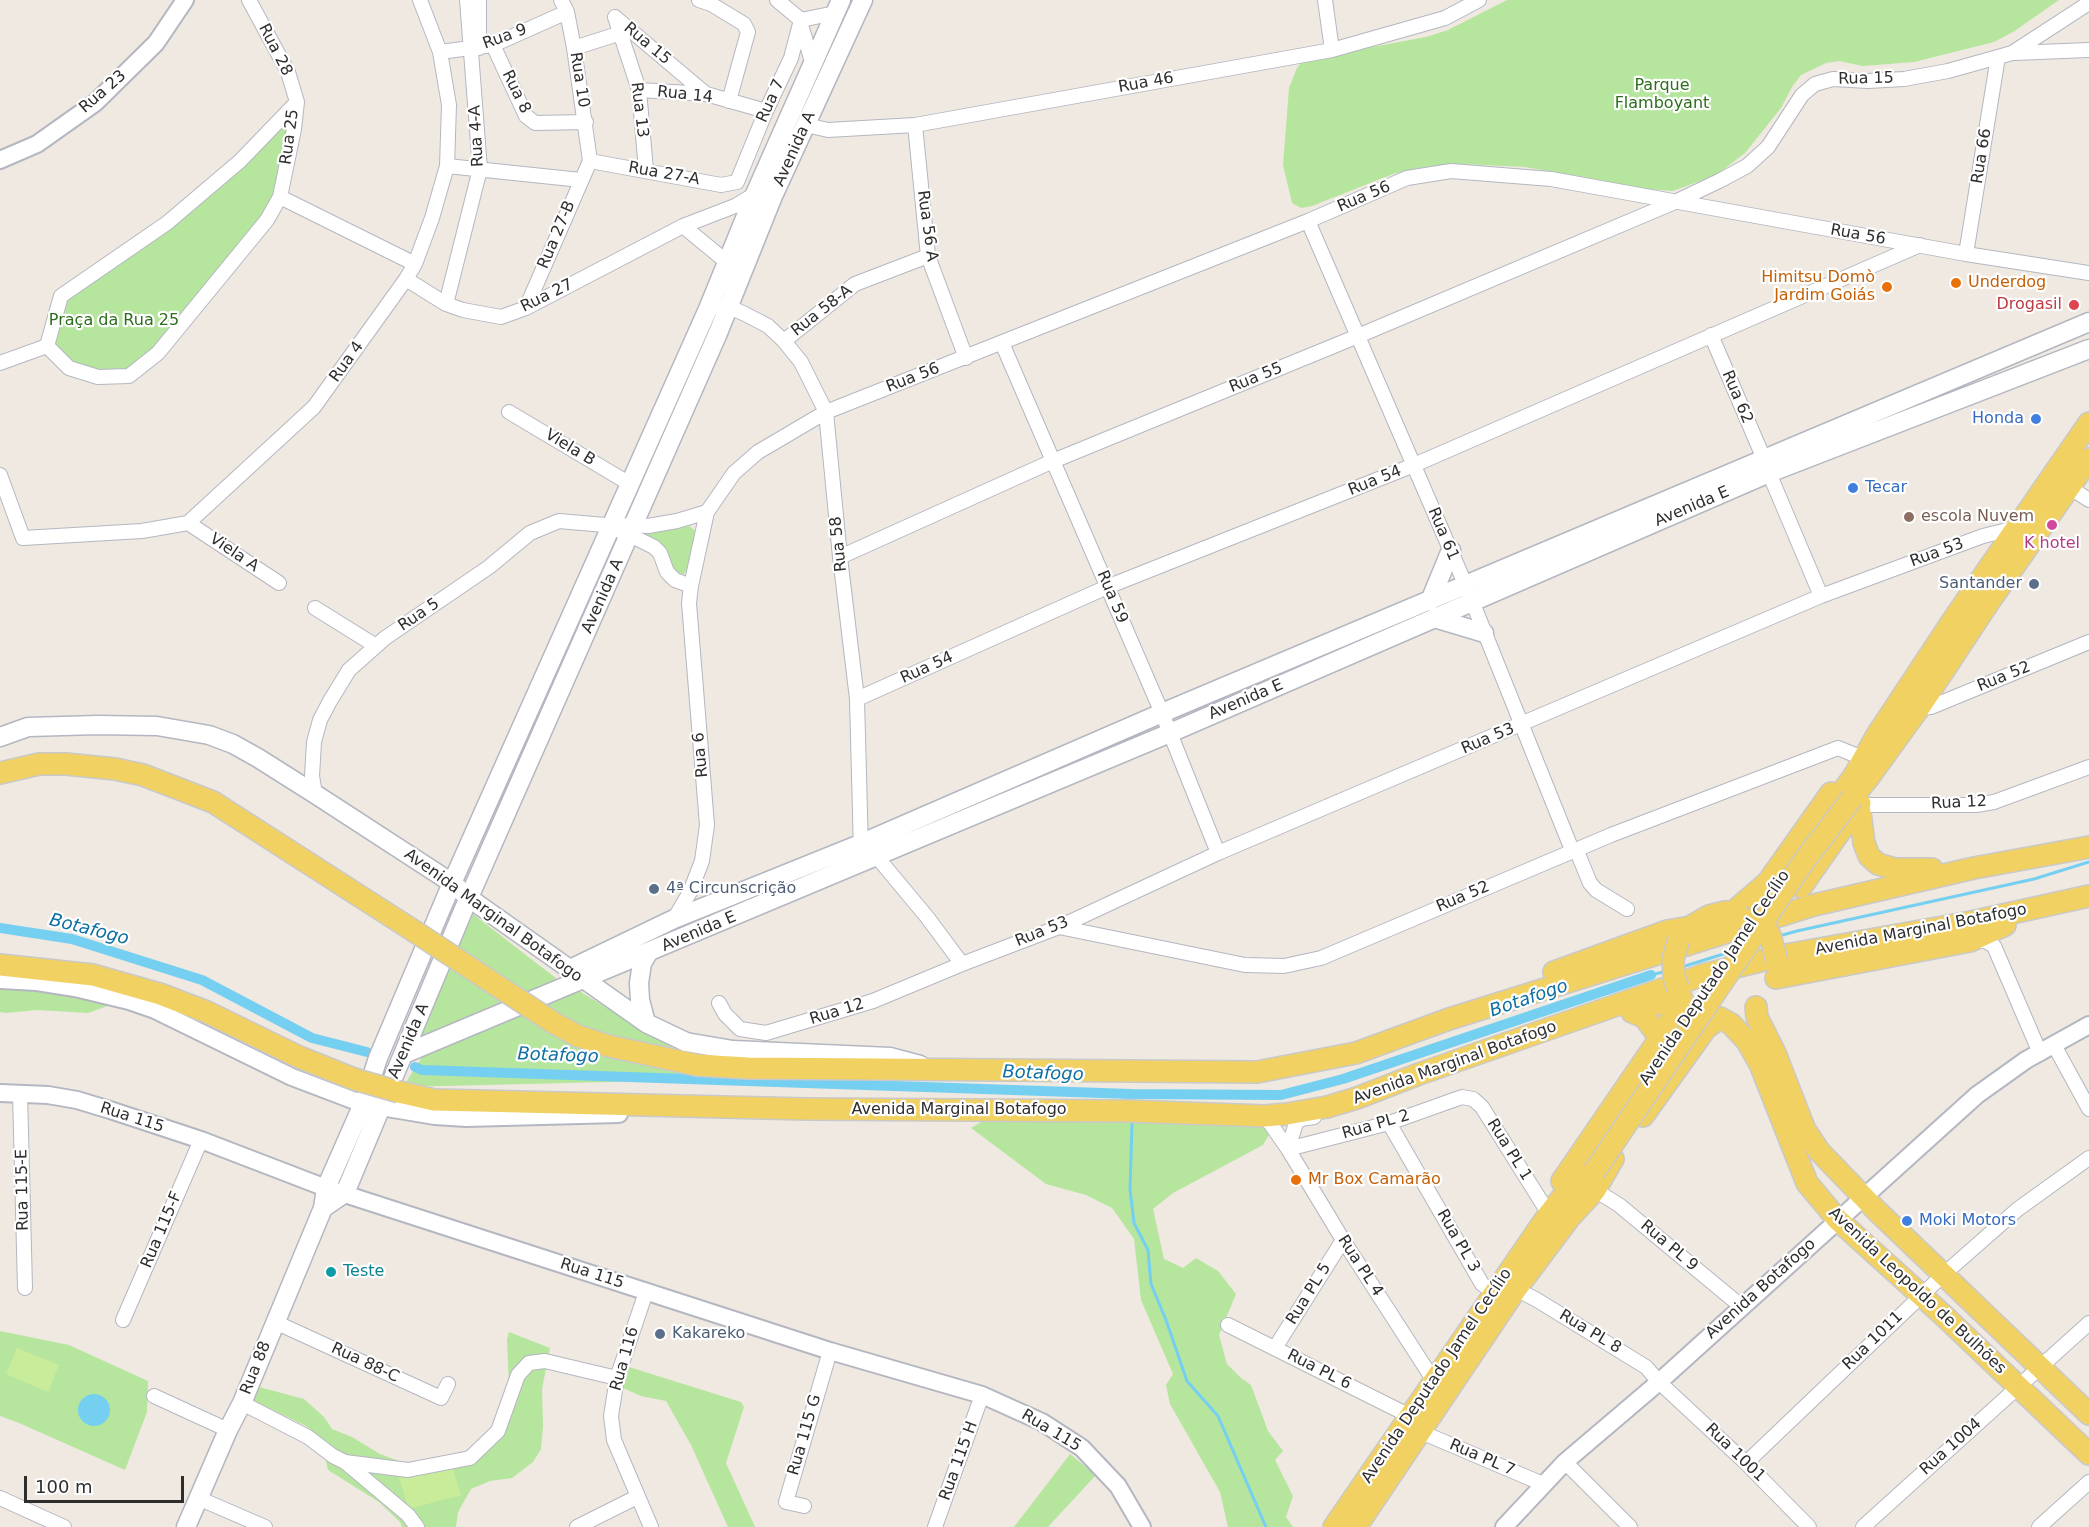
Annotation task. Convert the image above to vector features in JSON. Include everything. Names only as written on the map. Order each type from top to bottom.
[{"type":"main road","name":"Avenida A","points":[[326,1188],[404,1054],[469,898],[729,307],[773,196],[863,0]]},
{"type":"main road","name":"Avenida A","points":[[345,1193],[372,1106],[378,1059],[452,883],[708,309],[755,194],[838,7]]},
{"type":"main road","name":"Avenida E","points":[[404,1054],[1170,733],[1432,610],[1766,466],[2089,322]]},
{"type":"main road","name":"Avenida E","points":[[1766,466],[2089,349]]},
{"type":"main road","name":"Avenida Deputado Jamel Cecílio","points":[[1356,1527],[1415,1424],[1434,1381],[1495,1293],[1590,1177],[1804,861],[1856,801],[1869,777],[1919,708],[1989,602],[2061,482],[2089,423]]},
{"type":"main road","name":"Avenida Deputado Jamel Cecílio","points":[[1590,1177],[1828,811],[1854,776],[1877,735],[1953,620],[2019,527],[2061,482],[2089,459]]},
{"type":"main road","points":[[1451,550],[1432,610],[1484,633]]},
{"type":"main road","name":"Avenida E","points":[[568,970],[675,919],[860,844],[1162,713],[1432,610]]},
{"type":"main road","points":[[0,722],[28,727]]},
{"type":"main road","name":"Avenida Marginal Botafogo","points":[[0,737],[28,727],[139,725],[192,731],[233,744],[452,883],[568,970],[646,1023],[686,1042],[733,1050],[890,1057],[931,1068]]},
{"type":"main road","points":[[1737,915],[1768,882],[1830,795],[1855,755],[1877,735]]},
{"type":"main road","name":"Avenida Marginal Botafogo","points":[[0,773],[39,764],[115,769],[143,775],[213,802],[554,1023],[578,1036],[609,1046],[697,1065],[748,1068],[1257,1072],[1356,1053],[1449,1019],[1814,905],[1974,868],[2089,847]]},
{"type":"main road","points":[[1770,935],[1856,801]]},
{"type":"main road","points":[[1856,801],[1864,843],[1869,856],[1878,864],[1895,869],[1974,868]]},
{"type":"main road","name":"Avenida Marginal Botafogo","points":[[0,965],[93,975],[160,994],[207,1012],[299,1057],[354,1079],[434,1100],[806,1108],[1129,1111],[1265,1116],[1327,1107],[1355,1099],[1703,975],[1780,957],[1971,922],[2089,896]]},
{"type":"main road","points":[[1776,970],[1970,941],[2063,903]]},
{"type":"main road","points":[[1737,915],[1763,926],[1770,935],[1776,970],[1769,992],[1756,1007],[1740,1015],[1720,1018],[1696,1012],[1680,994],[1674,977],[1673,959],[1684,933],[1709,916],[1737,915]]},
{"type":"main road","points":[[1449,1019],[1496,994],[1667,931],[1684,933]]},
{"type":"main road","points":[[646,1023],[640,1000],[639,983],[642,963],[648,953]]},
{"type":"main road","points":[[1355,1099],[1382,1100],[1668,1001],[1680,994]]},
{"type":"main road","points":[[1559,1215],[1562,1180],[1660,1038],[1680,994]]},
{"type":"main road","name":"Avenida Leopoldo de Bulhões","points":[[1756,1007],[1757,1017],[1775,1053],[1805,1130],[1819,1150],[1863,1197],[2089,1414]]},
{"type":"main road","points":[[1632,1012],[1644,1017],[1660,1038]]},
{"type":"main road","points":[[1590,1177],[1601,1177],[1706,1029],[1720,1018]]},
{"type":"main road","name":"Avenida Leopoldo de Bulhões","points":[[1720,1018],[1731,1024],[1747,1041],[1760,1064],[1807,1183],[1839,1220],[2089,1454]]},
{"type":"main road","name":"Rua 88","points":[[186,1527],[242,1403],[323,1208],[326,1188]]},
{"type":"main road","points":[[323,1208],[345,1193]]},
{"type":"main road","name":"Avenida Deputado Jamel Cecílio","points":[[1334,1527],[1516,1289],[1559,1215]]},
{"type":"street","name":"Rua 23","points":[[0,160],[37,144],[95,103],[156,43],[185,0]]},
{"type":"street","name":"Rua 28","points":[[249,0],[288,72],[297,102]]},
{"type":"street","name":"Rua 4","points":[[188,523],[314,407],[415,264],[432,218],[447,166],[449,105],[440,52],[420,0]]},
{"type":"street","name":"Rua 4-A","points":[[446,304],[480,169],[475,48],[467,0]]},
{"type":"street","name":"Rua 4-A","points":[[475,48],[479,0]]},
{"type":"street","points":[[699,0],[711,4],[744,24],[748,32],[729,101]]},
{"type":"street","points":[[777,0],[801,20],[813,64]]},
{"type":"street","points":[[1325,0],[1332,50]]},
{"type":"street","name":"Rua 46","points":[[806,125],[828,130],[915,125],[1332,50],[1445,18],[1479,0]]},
{"type":"street","name":"Rua 15","points":[[1675,202],[1748,166],[1768,147],[1802,95],[1815,84],[1833,79],[1868,81],[1904,79],[1948,71],[2012,53],[2089,3]]},
{"type":"street","name":"Rua 9","points":[[440,52],[493,45],[564,6]]},
{"type":"street","name":"Rua 10","points":[[564,6],[574,48],[590,161]]},
{"type":"street","points":[[801,20],[838,7]]},
{"type":"street","name":"Rua 15","points":[[615,17],[706,94]]},
{"type":"street","name":"Rua 13","points":[[615,17],[639,90],[646,170]]},
{"type":"street","name":"Rua 7","points":[[737,182],[791,58],[801,20]]},
{"type":"street","points":[[574,48],[621,33]]},
{"type":"street","name":"Rua 8","points":[[493,45],[526,116],[535,123],[586,122]]},
{"type":"street","points":[[2012,53],[2089,50]]},
{"type":"street","name":"Rua 66","points":[[1966,254],[1998,57]]},
{"type":"street","name":"Rua 14","points":[[639,90],[706,94],[766,111]]},
{"type":"street","name":"Rua 25","points":[[297,102],[294,129],[280,197],[267,220],[158,353],[129,376],[98,377],[69,368],[47,346],[61,296],[167,223],[240,161],[297,102]]},
{"type":"street","name":"Rua 56 A","points":[[915,125],[928,256],[966,358]]},
{"type":"street","name":"Rua 27-A","points":[[590,161],[721,185],[737,182]]},
{"type":"street","name":"Rua 27-B","points":[[526,308],[590,161]]},
{"type":"street","points":[[447,166],[580,180]]},
{"type":"street","name":"Rua 56","points":[[691,586],[707,512],[734,473],[758,452],[826,412],[966,358],[1407,178],[1451,171],[1551,179],[1966,254],[2089,273]]},
{"type":"street","name":"Rua 27","points":[[406,279],[446,304],[463,310],[501,317],[526,308],[683,226],[735,206],[755,194]]},
{"type":"street","points":[[280,197],[415,264]]},
{"type":"street","name":"Rua 55","points":[[840,557],[1053,461],[1358,336],[1675,202]]},
{"type":"street","name":"Rua 61","points":[[1308,220],[1451,550],[1574,850],[1590,883],[1596,890],[1627,909]]},
{"type":"street","points":[[683,226],[728,262]]},
{"type":"street","points":[[1892,257],[1897,248],[1894,241]]},
{"type":"street","name":"Rua 54","points":[[857,699],[1107,587],[1414,465],[1920,245]]},
{"type":"street","name":"Rua 58-A","points":[[784,341],[855,284],[928,256]]},
{"type":"street","points":[[708,309],[729,307]]},
{"type":"street","name":"Rua 58","points":[[729,307],[768,326],[784,341],[801,362],[826,412],[857,699],[860,844],[869,860]]},
{"type":"street","name":"Rua 62","points":[[1711,335],[1821,596]]},
{"type":"street","name":"Rua 59","points":[[1002,343],[1162,713],[1218,853]]},
{"type":"street","points":[[0,363],[47,346]]},
{"type":"street","name":"Viela B","points":[[509,412],[630,484]]},
{"type":"street","points":[[0,475],[23,538],[142,531],[188,523]]},
{"type":"street","points":[[2061,482],[2089,500]]},
{"type":"street","points":[[611,528],[633,529],[677,521],[707,512]]},
{"type":"street","name":"Rua 5","points":[[315,794],[312,776],[314,742],[320,720],[350,670],[376,646],[489,567],[530,533],[559,520],[605,525],[611,528]]},
{"type":"street","name":"Viela A","points":[[188,523],[279,584]]},
{"type":"street","name":"Rua 53","points":[[962,964],[1059,927],[1218,853],[1821,596],[1983,536],[2019,527]]},
{"type":"street","points":[[633,529],[660,553],[667,572],[675,580],[691,586]]},
{"type":"street","name":"Rua 6","points":[[675,919],[690,892],[702,861],[707,825],[689,603],[691,586]]},
{"type":"street","points":[[315,608],[376,646]]},
{"type":"street","name":"Rua 52","points":[[1919,708],[1931,707],[2089,642]]},
{"type":"street","name":"Rua 52","points":[[1059,927],[1245,965],[1284,966],[1320,958],[1574,850],[1838,748],[1855,755]]},
{"type":"street","name":"Rua 12","points":[[1856,801],[1976,805],[1994,802],[2089,767]]},
{"type":"street","points":[[869,860],[927,917],[962,964]]},
{"type":"street","points":[[1970,941],[1985,941],[1994,946],[2047,1049],[2089,1109]]},
{"type":"street","name":"Rua 12","points":[[718,1003],[740,1029],[766,1033],[873,1001],[962,964]]},
{"type":"street","name":"Avenida Marginal Botafogo","points":[[0,980],[65,986],[129,1001],[155,1010],[292,1077],[372,1106],[435,1116],[466,1118],[806,1108]]},
{"type":"street","name":"Avenida Botafogo","points":[[1504,1527],[1565,1462],[1659,1382],[1977,1095],[2026,1060],[2089,1025]]},
{"type":"street","name":"Rua 115","points":[[0,1093],[20,1093],[77,1100],[201,1140],[326,1188],[830,1351],[982,1395],[1042,1422],[1082,1448],[1118,1486],[1142,1527]]},
{"type":"street","name":"Rua 115-E","points":[[20,1093],[25,1288]]},
{"type":"street","name":"Rua PL 1","points":[[1462,1097],[1473,1098],[1482,1107],[1559,1215]]},
{"type":"street","name":"Rua PL 2","points":[[1288,1149],[1389,1123],[1462,1097]]},
{"type":"street","points":[[1288,1149],[1296,1123],[1301,1119],[1341,1111],[1355,1099]]},
{"type":"street","name":"Rua PL 4","points":[[1265,1116],[1434,1381]]},
{"type":"street","name":"Rua PL 3","points":[[1389,1123],[1482,1284],[1495,1293]]},
{"type":"street","name":"Rua 115-F","points":[[123,1320],[201,1140]]},
{"type":"street","name":"Rua 1011","points":[[1746,1462],[1944,1274],[2018,1209],[2089,1158]]},
{"type":"street","name":"Rua PL 9","points":[[1590,1177],[1742,1307]]},
{"type":"street","name":"Rua PL 5","points":[[1275,1348],[1343,1240]]},
{"type":"street","name":"Rua PL 8","points":[[1516,1289],[1647,1367],[1659,1382]]},
{"type":"street","name":"Rua 116","points":[[646,1292],[617,1377],[611,1416],[614,1440],[651,1527]]},
{"type":"street","name":"Rua 88-C","points":[[275,1322],[441,1398],[448,1384]]},
{"type":"street","name":"Rua 1004","points":[[1863,1527],[2089,1323]]},
{"type":"street","name":"Rua PL 6","points":[[1228,1325],[1415,1424]]},
{"type":"street","name":"Rua 115 G","points":[[804,1506],[786,1502],[830,1351]]},
{"type":"street","points":[[345,1462],[408,1470],[470,1458],[498,1431],[518,1375],[529,1363],[545,1361],[617,1377]]},
{"type":"street","name":"Rua 1001","points":[[1659,1382],[1746,1462],[1809,1527]]},
{"type":"street","name":"Rua 115 H","points":[[935,1527],[982,1395]]},
{"type":"street","points":[[154,1396],[228,1430]]},
{"type":"street","points":[[242,1403],[308,1437],[345,1462],[408,1515],[417,1527]]},
{"type":"street","name":"Rua PL 7","points":[[1415,1424],[1543,1484]]},
{"type":"street","points":[[1565,1462],[1630,1527]]},
{"type":"street","points":[[2039,1527],[2089,1482]]},
{"type":"street","points":[[577,1527],[637,1497]]},
{"type":"street","points":[[0,1498],[64,1527]]},
{"type":"street","points":[[198,1498],[265,1527]]},
{"type":"green space","name":"Parque Flamboyant","points":[[1507,0],[2059,0],[2013,32],[1994,42],[1914,62],[1863,66],[1839,61],[1826,63],[1801,75],[1781,108],[1745,153],[1716,175],[1673,191],[1646,189],[1525,167],[1462,164],[1424,167],[1393,174],[1312,206],[1301,208],[1292,203],[1283,165],[1289,88],[1297,68],[1305,57],[1426,37],[1448,30]]},
{"type":"green space","name":"Praça da Rua 25","points":[[297,102],[294,124],[267,220],[129,376],[69,368],[47,346],[61,296],[240,161]]},
{"type":"green space","points":[[689,526],[698,533],[689,567],[684,574],[675,573],[671,563],[646,540],[647,534]]},
{"type":"green space","points":[[469,911],[557,979],[420,1040]]},
{"type":"green space","points":[[0,988],[49,991],[113,1004],[88,1013],[37,1010],[6,1013],[0,1012]]},
{"type":"green space","points":[[579,991],[670,1045],[691,1080],[403,1087],[422,1057]]},
{"type":"green space","points":[[1278,1119],[1263,1145],[1173,1193],[1153,1209],[1164,1259],[1183,1268],[1196,1258],[1218,1271],[1236,1294],[1219,1335],[1227,1364],[1251,1385],[1268,1431],[1283,1451],[1275,1460],[1293,1496],[1286,1517],[1293,1527],[1228,1527],[1220,1492],[1170,1404],[1166,1385],[1173,1374],[1141,1300],[1134,1239],[1112,1208],[1086,1195],[1046,1184],[971,1128],[983,1121],[1255,1124]]},
{"type":"green space","points":[[0,1331],[69,1345],[148,1381],[147,1412],[125,1470],[0,1416]]},
{"type":"green space","points":[[509,1332],[550,1348],[542,1389],[541,1449],[533,1462],[512,1478],[490,1481],[471,1489],[458,1512],[456,1527],[402,1527],[400,1522],[379,1502],[328,1470],[321,1438],[306,1426],[252,1400],[259,1387],[304,1399],[324,1417],[332,1429],[352,1437],[380,1454],[407,1464],[477,1450],[503,1408],[509,1387],[507,1339]]},
{"type":"green space","points":[[17,1348],[59,1365],[48,1392],[6,1374]]},
{"type":"green space","points":[[629,1367],[741,1402],[744,1407],[726,1463],[755,1527],[728,1527],[691,1445],[666,1401],[641,1396],[623,1388]]},
{"type":"green space","points":[[1070,1454],[1096,1475],[1048,1527],[1014,1527]]},
{"type":"green space","points":[[450,1460],[461,1495],[409,1509],[398,1475]]},
{"type":"water","points":[[94,1394],[106,1398],[110,1410],[106,1422],[94,1426],[82,1422],[78,1410],[82,1398]]},
{"type":"waterway","points":[[1779,936],[2034,879],[2089,862]]},
{"type":"waterway","name":"Botafogo","points":[[0,928],[72,939],[202,980],[312,1038],[367,1052]]},
{"type":"waterway","points":[[1682,967],[1733,951]]},
{"type":"waterway","points":[[1651,975],[1667,971]]},
{"type":"waterway","name":"Botafogo","points":[[415,1067],[422,1070],[1131,1094],[1281,1095],[1343,1079],[1651,975]]},
{"type":"waterway","name":"Botafogo","points":[[1131,1094],[1132,1099]]},
{"type":"waterway","points":[[1132,1124],[1130,1189],[1134,1223],[1148,1250],[1151,1284],[1187,1381],[1218,1416],[1266,1527]]},
{"type":"place","name":"Underdog","points":[[1956,283]]},
{"type":"place","name":"Himitsu Domò Jardim Goiás","points":[[1887,287]]},
{"type":"place","name":"Drogasil","points":[[2074,305]]},
{"type":"place","name":"Honda","points":[[2036,419]]},
{"type":"place","name":"Tecar","points":[[1853,488]]},
{"type":"place","name":"escola Nuvem","points":[[1909,517]]},
{"type":"place","name":"K hotel","points":[[2052,525]]},
{"type":"place","name":"Santander","points":[[2034,584]]},
{"type":"place","name":"4ª Circunscrição","points":[[654,889]]},
{"type":"place","name":"Mr Box Camarão","points":[[1296,1180]]},
{"type":"place","name":"Moki Motors","points":[[1907,1221]]},
{"type":"place","name":"Teste","points":[[331,1272]]},
{"type":"place","name":"Kakareko","points":[[660,1334]]}]
